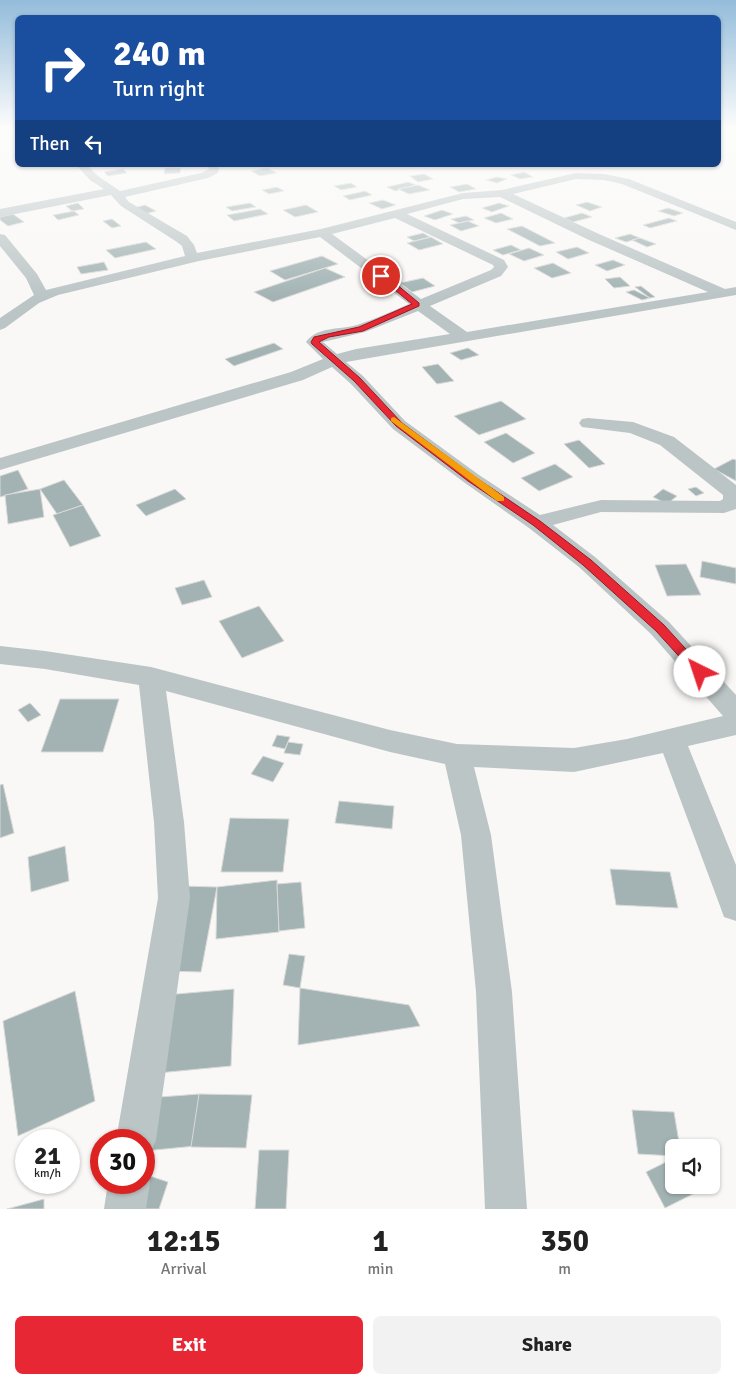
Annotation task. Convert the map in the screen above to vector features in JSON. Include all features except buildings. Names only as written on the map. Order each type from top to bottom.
[{"type":"street","points":[[105,184],[125,204],[182,239],[188,245],[192,259]]},
{"type":"street","points":[[0,213],[160,184]]},
{"type":"street","points":[[0,325],[42,296],[192,259],[322,233],[463,196],[502,193],[539,184]]},
{"type":"street","points":[[633,184],[736,226]]},
{"type":"street","points":[[502,193],[594,237],[729,292]]},
{"type":"street","points":[[397,214],[499,262],[500,267],[496,273],[360,329],[316,339],[314,342],[357,380],[399,424],[472,479],[537,523],[587,562],[660,628],[736,713]]},
{"type":"street","points":[[322,233],[370,266],[417,304],[464,337]]},
{"type":"street","points":[[0,238],[32,277],[42,296]]},
{"type":"street","points":[[0,464],[297,376],[334,360],[356,354],[729,292]]},
{"type":"street","points":[[537,523],[601,506],[724,507],[734,501],[733,492],[667,441],[633,428],[588,423]]},
{"type":"street","points":[[0,655],[45,660],[151,678],[390,741],[457,755],[574,760],[672,740],[736,724]]},
{"type":"street","points":[[138,1129],[174,898],[169,822],[151,678]]},
{"type":"street","points":[[672,740],[736,906]]},
{"type":"street","points":[[457,755],[476,835],[494,992],[506,1209]]},
{"type":"street","points":[[125,1209],[127,1194]]},
{"type":"slow traffic","points":[[394,420],[501,499]]},
{"type":"route","points":[[381,276],[417,304],[360,329],[327,335],[316,339],[314,342],[357,380],[385,412],[399,424],[472,479],[537,523],[587,562],[660,628],[700,672]]}]
